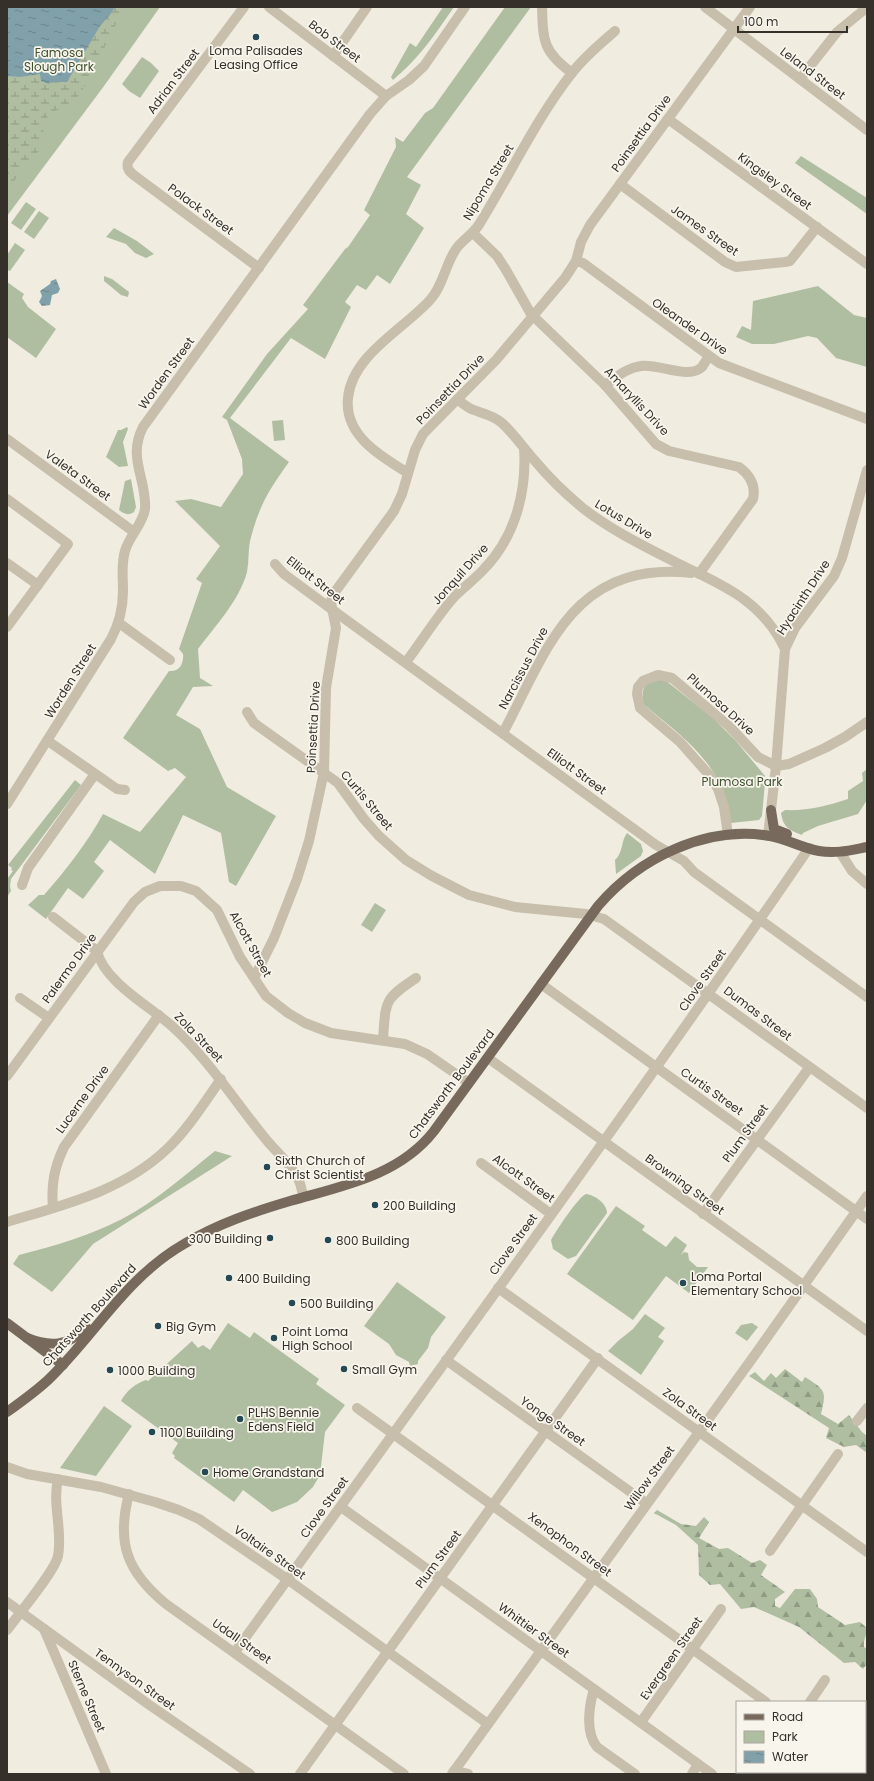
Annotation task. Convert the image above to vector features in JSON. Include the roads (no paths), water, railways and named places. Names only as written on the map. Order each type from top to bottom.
[{"type":"main road","points":[[771,810],[774,830],[792,836],[798,844]]},
{"type":"main road","name":"Chatsworth Boulevard","points":[[7,1412],[41,1386],[63,1364],[137,1278],[182,1244],[234,1219],[371,1176],[399,1164],[426,1142],[592,915],[622,881],[645,864],[667,852],[700,841],[728,835],[768,836],[823,852],[840,852],[867,846]]},
{"type":"main road","points":[[27,1338],[47,1344],[66,1343],[81,1333],[102,1308],[113,1306]]},
{"type":"main road","points":[[7,1323],[63,1364]]},
{"type":"street","name":"Adrian Street","points":[[128,170],[128,162],[244,7]]},
{"type":"street","name":"Bob Street","points":[[268,7],[386,96]]},
{"type":"street","points":[[333,56],[367,7]]},
{"type":"street","name":"Worden Street","points":[[7,804],[111,639],[119,622],[123,597],[124,558],[126,547],[143,517],[145,509],[136,455],[137,443],[141,430],[370,114],[386,96],[409,80],[424,66],[465,7]]},
{"type":"street","points":[[542,7],[543,36],[548,51],[560,64],[572,73]]},
{"type":"street","name":"Leland Street","points":[[705,7],[867,130]]},
{"type":"street","name":"Poinsettia Drive","points":[[255,976],[274,938],[302,866],[324,772],[326,688],[336,628],[334,611],[331,603],[332,596],[394,511],[402,494],[415,450],[421,438],[496,360],[565,278],[576,261],[581,242],[590,225],[750,7]]},
{"type":"street","points":[[800,79],[836,32],[865,9]]},
{"type":"street","name":"Nipoma Street","points":[[408,472],[372,448],[359,436],[349,416],[348,396],[354,377],[370,354],[434,296],[456,248],[473,233],[531,135],[572,73],[591,52],[615,31]]},
{"type":"street","name":"Kingsley Street","points":[[668,119],[867,264]]},
{"type":"street","name":"Polack Street","points":[[128,170],[259,268]]},
{"type":"street","name":"James Street","points":[[620,184],[725,262],[736,267],[785,262],[790,260],[816,227]]},
{"type":"street","name":"Amaryllis Drive","points":[[473,233],[499,260],[533,316],[605,385],[656,444],[669,451],[738,467],[746,472],[752,481],[755,490],[753,499],[699,574]]},
{"type":"street","name":"Oleander Drive","points":[[576,261],[583,263],[709,357],[730,369],[867,419]]},
{"type":"street","points":[[605,385],[624,371],[642,366],[659,367],[679,371],[696,371],[702,367],[709,357]]},
{"type":"street","name":"Lotus Drive","points":[[458,399],[467,408],[491,416],[502,423],[570,497],[598,519],[645,547],[699,574],[725,585],[749,602],[776,631],[785,649]]},
{"type":"street","name":"Valeta Street","points":[[7,439],[134,532]]},
{"type":"street","name":"Jonquil Drive","points":[[406,662],[450,603],[485,569],[504,543],[520,501],[525,474],[524,448]]},
{"type":"street","name":"Hyacinth Drive","points":[[768,836],[776,766],[785,649],[795,628],[834,576],[842,558],[867,470]]},
{"type":"street","points":[[7,499],[68,544],[7,627]]},
{"type":"street","points":[[7,563],[38,585]]},
{"type":"street","name":"Elliott Street","points":[[275,564],[284,574],[334,611],[667,852],[684,861],[694,872],[867,997]]},
{"type":"street","name":"Narcissus Drive","points":[[503,733],[542,656],[556,633],[586,598],[609,584],[635,576],[669,571],[699,574]]},
{"type":"street","points":[[119,622],[170,660]]},
{"type":"street","name":"Plumosa Drive","points":[[728,835],[724,807],[715,783],[693,754],[640,708],[637,694],[641,682],[649,677],[658,675],[672,678],[700,700],[729,726],[758,757],[776,766]]},
{"type":"street","name":"Curtis Street","points":[[247,712],[254,723],[340,785],[364,819],[391,847],[419,868],[450,886],[469,894],[515,907],[592,915]]},
{"type":"street","points":[[776,766],[789,764],[825,748],[867,722]]},
{"type":"street","points":[[48,740],[117,789],[125,790]]},
{"type":"street","points":[[22,885],[28,868],[96,774]]},
{"type":"street","name":"Clove Street","points":[[235,1652],[341,1507],[709,993],[809,848]]},
{"type":"street","points":[[840,852],[852,871],[867,884]]},
{"type":"street","name":"Alcott Street","points":[[160,886],[181,886],[196,892],[208,900],[222,917],[240,957],[255,976],[259,986],[272,1001],[290,1015],[305,1023],[331,1033],[383,1039],[400,1042],[417,1048],[469,1083]]},
{"type":"street","name":"Palermo Drive","points":[[7,1076],[134,902],[145,892],[160,886]]},
{"type":"street","name":"Dumas Street","points":[[592,915],[604,919],[709,993],[809,1068],[867,1108]]},
{"type":"street","name":"Zola Street","points":[[53,917],[97,951],[99,960],[109,973],[189,1042],[221,1079],[265,1138],[295,1174],[300,1184],[303,1197]]},
{"type":"street","points":[[383,1039],[386,1011],[389,1000],[395,992],[416,978]]},
{"type":"street","name":"Curtis Street","points":[[541,984],[867,1219]]},
{"type":"street","points":[[20,998],[49,1018]]},
{"type":"street","name":"Lucerne Drive","points":[[53,1208],[52,1183],[58,1160],[64,1147],[159,1015]]},
{"type":"street","name":"Browning Street","points":[[488,1058],[867,1331]]},
{"type":"street","name":"Plum Street","points":[[703,1214],[756,1138],[809,1068]]},
{"type":"street","points":[[7,1222],[82,1198],[119,1183],[152,1162],[181,1134],[221,1079]]},
{"type":"street","name":"Alcott Street","points":[[481,1163],[551,1214]]},
{"type":"street","name":"Willow Street","points":[[453,1772],[867,1196]]},
{"type":"street","name":"Zola Street","points":[[498,1288],[598,1358],[867,1552]]},
{"type":"street","name":"Plum Street","points":[[300,1774],[598,1358]]},
{"type":"street","name":"Yonge Street","points":[[446,1360],[646,1504]]},
{"type":"street","name":"Xenophon Street","points":[[357,1408],[493,1504],[765,1701]]},
{"type":"street","points":[[857,1421],[867,1408]]},
{"type":"street","points":[[770,1551],[838,1454]]},
{"type":"street","name":"Voltaire Street","points":[[7,1467],[27,1474],[129,1494],[167,1505],[199,1519],[488,1724]]},
{"type":"street","points":[[7,1630],[57,1561],[59,1543],[55,1500],[58,1479]]},
{"type":"street","name":"Udall Street","points":[[129,1494],[123,1518],[124,1540],[131,1562],[141,1579],[166,1604],[404,1774]]},
{"type":"street","name":"Whittier Street","points":[[341,1507],[712,1774]]},
{"type":"street","name":"Tennyson Street","points":[[7,1602],[148,1704],[250,1774]]},
{"type":"street","name":"Evergreen Street","points":[[641,1722],[721,1609]]},
{"type":"street","name":"Sterne Street","points":[[44,1629],[106,1774]]},
{"type":"street","points":[[811,1701],[825,1680]]},
{"type":"street","points":[[594,1689],[590,1732],[593,1742],[597,1747],[635,1774]]},
{"type":"street","points":[[692,1774],[698,1764]]},
{"type":"street","points":[[453,1772],[468,1774]]},
{"type":"water","points":[[7,7],[115,7],[100,26],[67,82],[51,82],[49,84],[41,81],[40,74],[20,77],[7,76]]},
{"type":"water","points":[[56,279],[60,289],[58,293],[52,295],[50,305],[42,306],[39,302],[42,296],[40,291],[50,284],[51,281]]},
{"type":"place","name":"Loma Palisades Leasing Office","points":[[256,37]]},
{"type":"place","name":"Sixth Church of Christ Scientist","points":[[267,1167]]},
{"type":"place","name":"200 Building","points":[[375,1205]]},
{"type":"place","name":"300 Building","points":[[270,1238]]},
{"type":"place","name":"800 Building","points":[[328,1240]]},
{"type":"place","name":"400 Building","points":[[229,1278]]},
{"type":"place","name":"Loma Portal Elementary School","points":[[683,1283]]},
{"type":"place","name":"500 Building","points":[[292,1303]]},
{"type":"place","name":"Big Gym","points":[[158,1326]]},
{"type":"place","name":"Point Loma High School","points":[[274,1338]]},
{"type":"place","name":"Small Gym","points":[[344,1369]]},
{"type":"place","name":"1000 Building","points":[[110,1370]]},
{"type":"place","name":"PLHS Bennie Edens Field","points":[[240,1419]]},
{"type":"place","name":"1100 Building","points":[[152,1432]]},
{"type":"place","name":"Home Grandstand","points":[[205,1472]]},
{"type":"park label","name":"Famosa Slough Park","points":[[59,59]]},
{"type":"park label","name":"Plumosa Park","points":[[742,781]]}]
